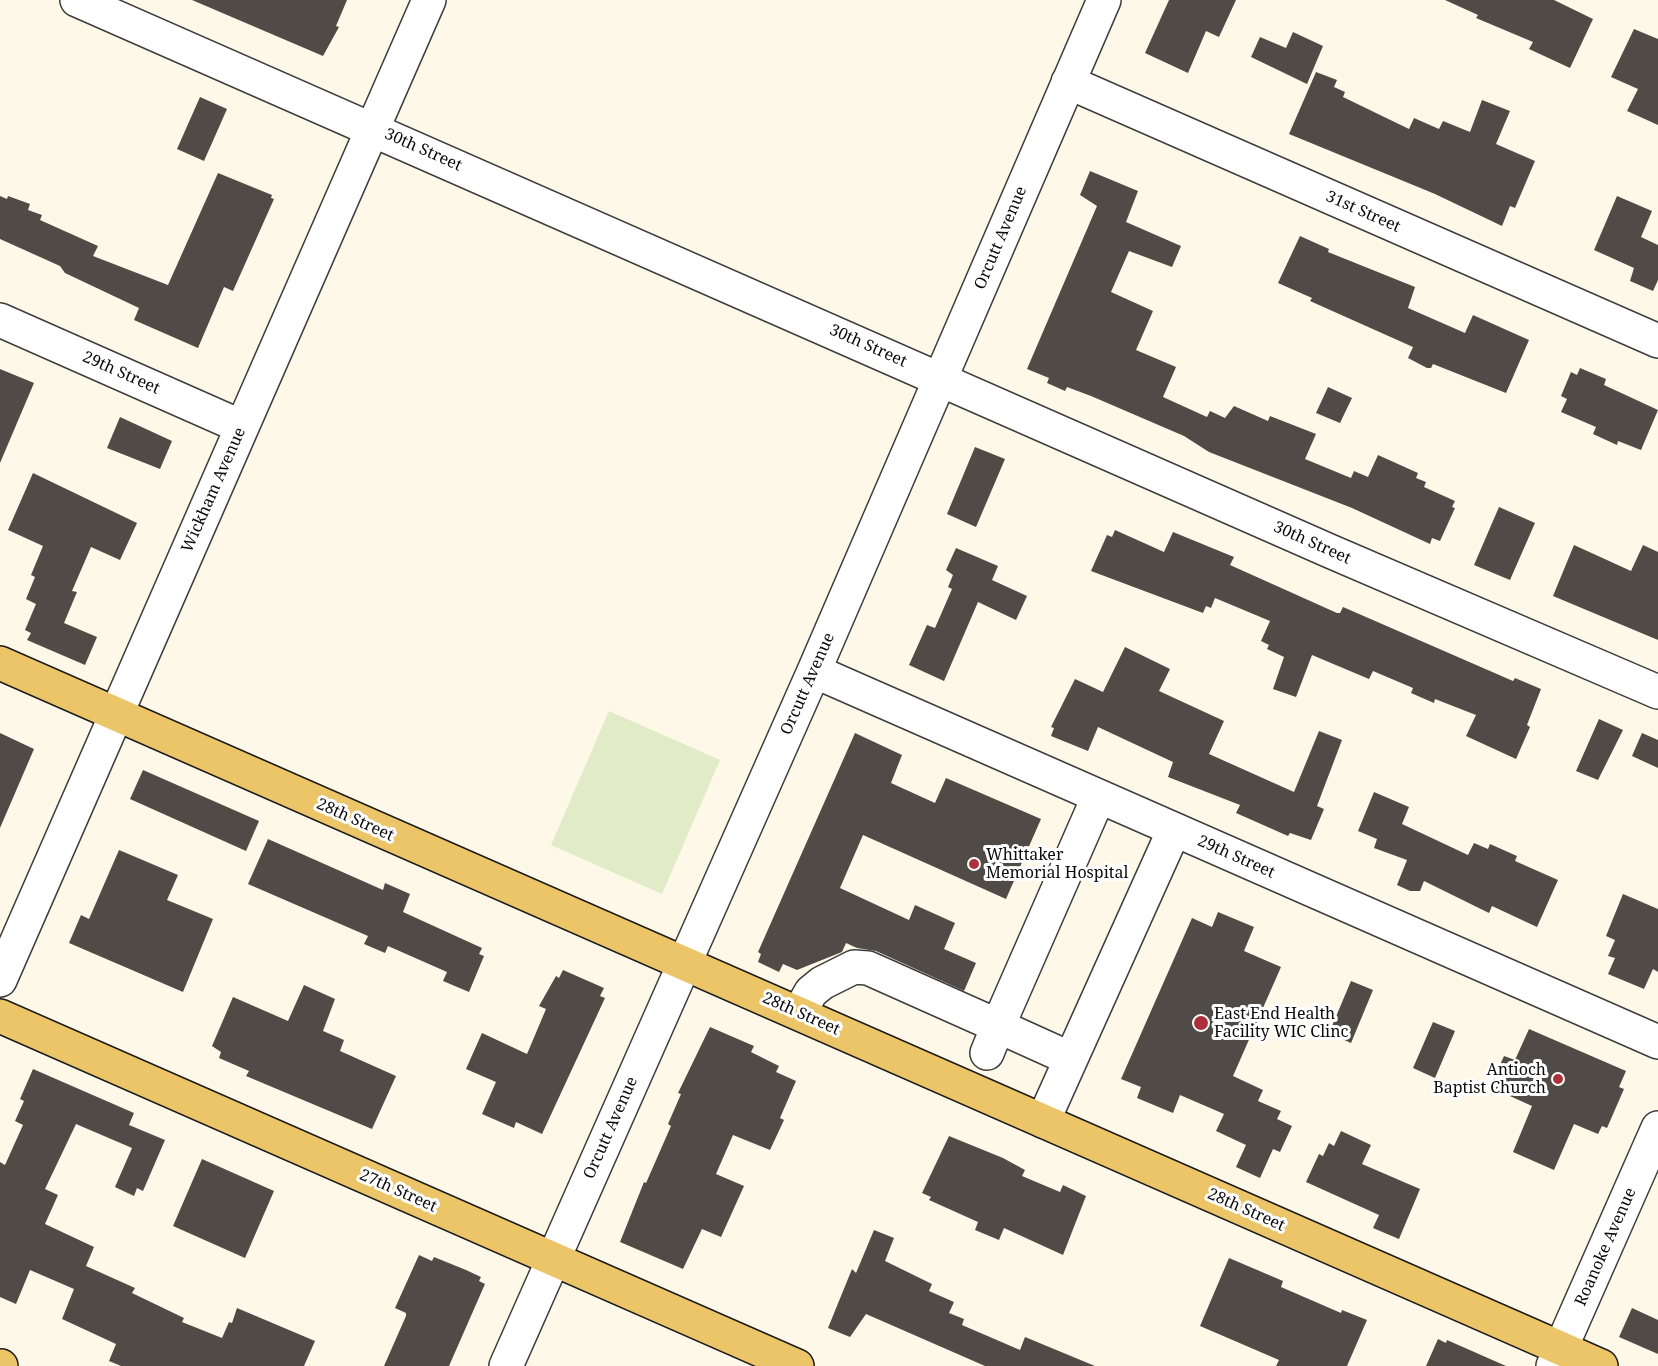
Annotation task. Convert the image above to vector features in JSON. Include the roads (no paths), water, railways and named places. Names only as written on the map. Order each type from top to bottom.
[{"type":"main road","name":"28th Street","points":[[0,663],[1043,1120],[1557,1357],[1601,1366]]},
{"type":"main road","name":"27th Street","points":[[0,1016],[796,1366]]},
{"type":"street","name":"30th Street","points":[[77,0],[1332,552],[1658,692]]},
{"type":"street","name":"Wickham Avenue","points":[[0,980],[429,0]]},
{"type":"street","name":"Orcutt Avenue","points":[[507,1366],[814,671],[1104,0]]},
{"type":"street","name":"31st Street","points":[[1068,82],[1658,341]]},
{"type":"street","name":"29th Street","points":[[0,320],[242,426]]},
{"type":"street","name":"29th Street","points":[[814,671],[1098,798],[1658,1042]]},
{"type":"street","points":[[993,1040],[1098,798]]},
{"type":"street","points":[[1043,1120],[1174,830]]},
{"type":"street","points":[[799,1013],[812,992],[822,983],[854,967],[868,968],[993,1040],[1071,1059]]},
{"type":"street","name":"Roanoke Avenue","points":[[1557,1357],[1658,1128]]},
{"type":"place","name":"Whittaker Memorial Hospital","points":[[974,864]]},
{"type":"place","name":"East End Health Facility WIC Clinc","points":[[1201,1023]]},
{"type":"place","name":"Antioch Baptist Church","points":[[1558,1079]]}]
